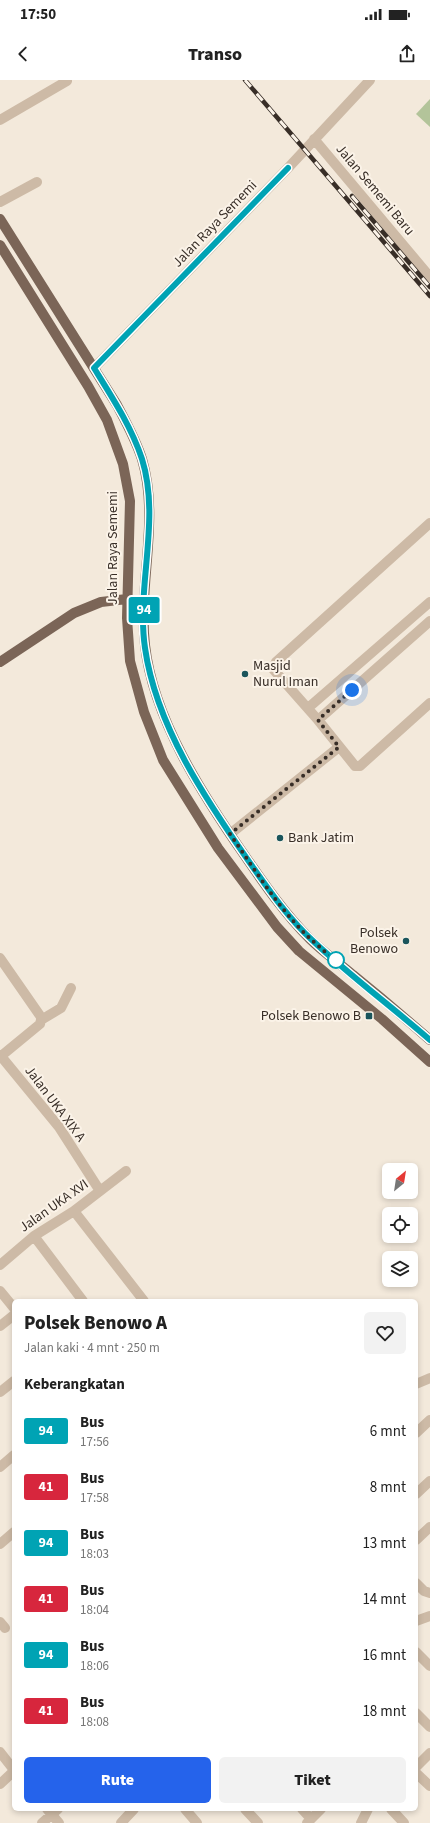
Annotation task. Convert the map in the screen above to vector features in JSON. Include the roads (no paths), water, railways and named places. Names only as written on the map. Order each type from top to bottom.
[{"type":"main road","points":[[0,218],[117,405],[130,429],[142,459],[148,498],[143,619],[149,671],[157,699],[175,741],[230,834],[266,886],[311,940],[430,1040]]},
{"type":"main road","name":"Jalan Raya Sememi","points":[[0,245],[88,386],[107,420],[119,449],[127,480],[130,500],[127,599],[130,661],[134,682],[163,760],[218,848],[277,927],[299,951],[382,1019],[430,1062]]},
{"type":"main road","points":[[0,662],[74,613],[101,602],[127,599]]},
{"type":"main road","points":[[254,896],[266,886]]},
{"type":"street","name":"Jalan Raya Sememi","points":[[94,368],[288,168],[370,80]]},
{"type":"street","points":[[0,120],[67,81]]},
{"type":"street","name":"Jalan Sememi Baru","points":[[314,140],[430,277]]},
{"type":"street","points":[[0,202],[37,182]]},
{"type":"street","points":[[430,522],[274,664],[273,669],[308,708],[355,766],[360,766],[430,703]]},
{"type":"street","points":[[308,708],[430,602]]},
{"type":"street","points":[[410,619],[421,629]]},
{"type":"street","points":[[318,720],[430,621]]},
{"type":"street","points":[[230,834],[339,747]]},
{"type":"street","points":[[0,958],[42,1016],[40,1024],[0,1056]]},
{"type":"street","points":[[41,1020],[61,1008],[71,988]]},
{"type":"street","name":"Jalan UKA XIX A","points":[[0,1056],[59,1127],[100,1191]]},
{"type":"street","name":"Jalan UKA XVI","points":[[0,1265],[34,1236],[74,1211],[126,1172]]},
{"type":"street","points":[[74,1211],[142,1299]]},
{"type":"street","points":[[34,1236],[81,1299]]},
{"type":"street","points":[[0,1291],[12,1306]]},
{"type":"street","points":[[0,1326],[12,1317]]},
{"type":"street","points":[[418,1383],[430,1378]]},
{"type":"street","points":[[0,1392],[12,1383]]},
{"type":"street","points":[[418,1432],[430,1420]]},
{"type":"street","points":[[0,1467],[12,1457]]},
{"type":"street","points":[[418,1492],[430,1481]]},
{"type":"street","points":[[418,1538],[430,1527]]},
{"type":"street","points":[[0,1544],[12,1534]]},
{"type":"street","points":[[418,1585],[424,1591],[430,1593]]},
{"type":"street","points":[[418,1621],[430,1616]]},
{"type":"street","points":[[418,1654],[430,1666]]},
{"type":"street","points":[[418,1715],[430,1727]]},
{"type":"street","points":[[0,1752],[12,1768]]},
{"type":"street","points":[[418,1765],[430,1753]]},
{"type":"street","points":[[0,1784],[12,1773]]},
{"type":"street","points":[[418,1775],[430,1786]]},
{"type":"street","points":[[42,1823],[52,1811],[59,1823]]},
{"type":"street","points":[[127,1821],[133,1811]]},
{"type":"street","points":[[186,1811],[198,1823]]},
{"type":"street","points":[[247,1811],[258,1823]]},
{"type":"street","points":[[303,1811],[309,1821],[319,1811]]},
{"type":"street","points":[[361,1823],[367,1811]]},
{"type":"street","points":[[393,1811],[404,1823]]},
{"type":"railway","points":[[245,80],[430,296]]},
{"type":"railway","points":[[352,196],[430,287]]},
{"type":"place","name":"Masjid Nurul Iman","points":[[245,674]]},
{"type":"place","name":"Bank Jatim","points":[[280,838]]},
{"type":"place","name":"Polsek Benowo","points":[[406,941]]},
{"type":"place","name":"Polsek Benowo B","points":[[369,1016]]}]
